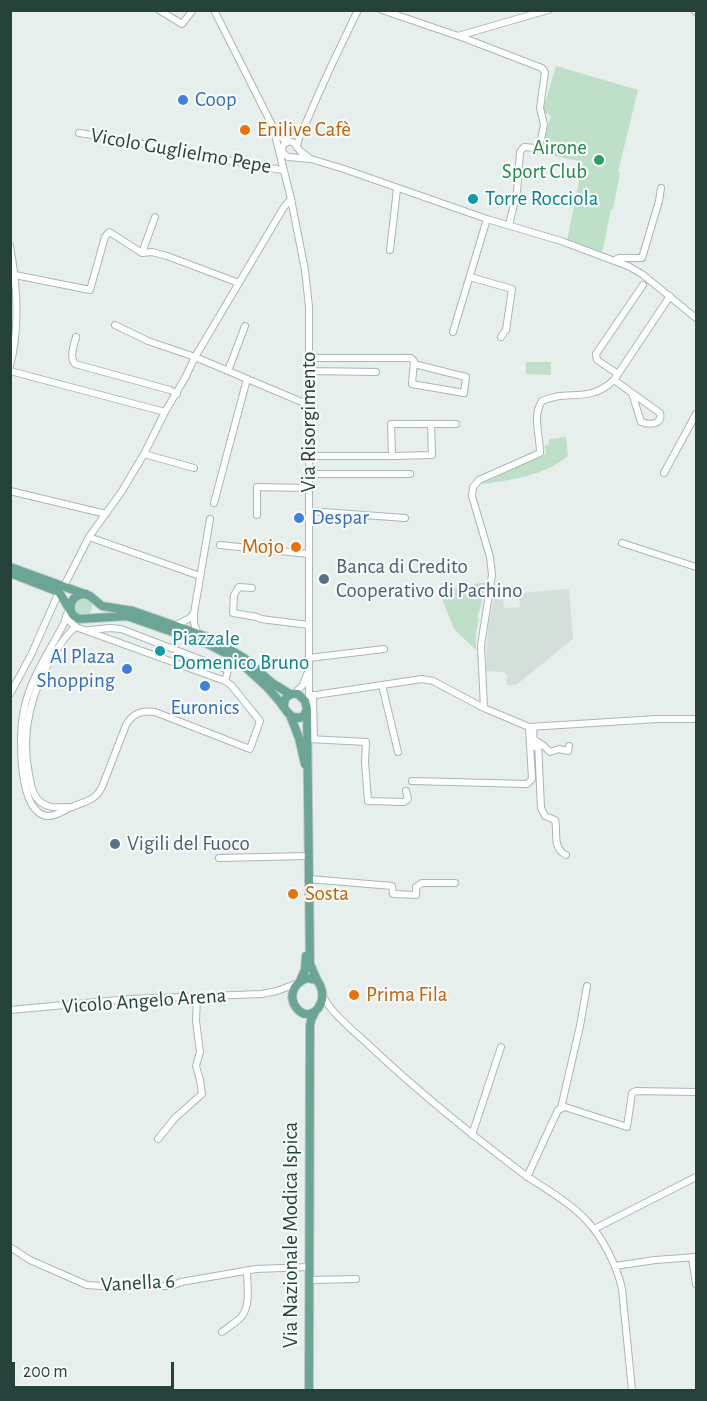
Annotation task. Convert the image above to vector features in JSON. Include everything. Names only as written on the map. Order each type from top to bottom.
[{"type":"main road","points":[[10,567],[62,589],[69,610],[76,618],[87,623],[127,616],[210,645],[240,663],[267,687],[290,716],[301,746],[308,792]]},
{"type":"main road","points":[[10,573],[86,594],[102,606],[133,611],[210,638],[244,658],[272,683],[300,696],[307,707],[311,739],[308,792],[310,964],[323,995],[321,1004],[311,1020],[309,1079]]},
{"type":"main road","points":[[69,610],[73,598],[86,594]]},
{"type":"main road","points":[[87,623],[96,611],[94,601]]},
{"type":"main road","points":[[284,706],[285,700],[292,694]]},
{"type":"main road","points":[[290,716],[299,718],[304,716],[307,707]]},
{"type":"main road","points":[[309,912],[306,964],[294,990],[293,1001],[305,1025],[309,1079]]},
{"type":"main road","points":[[299,983],[307,978],[317,980]]},
{"type":"main road","points":[[298,1011],[305,1014],[316,1011]]},
{"type":"main road","name":"Via Nazionale Modica Ispica","points":[[309,1079],[309,1390]]},
{"type":"street","points":[[159,10],[182,24],[193,10]]},
{"type":"street","points":[[214,10],[273,127],[279,136],[293,142],[311,159]]},
{"type":"street","points":[[285,178],[286,168],[297,153],[301,133],[358,10]]},
{"type":"street","points":[[382,10],[542,68],[545,72],[540,108],[544,125],[540,144],[535,148],[524,147],[520,152],[518,192],[509,225]]},
{"type":"street","points":[[457,36],[548,10]]},
{"type":"street","name":"Via Risorgimento","points":[[273,127],[291,199],[307,284],[311,695]]},
{"type":"street","name":"Vicolo Guglielmo Pepe","points":[[79,133],[283,170]]},
{"type":"street","points":[[301,133],[284,144],[281,153],[286,156],[311,159],[615,260],[642,274],[696,318]]},
{"type":"street","points":[[615,260],[642,258],[661,188]]},
{"type":"street","points":[[390,250],[397,189]]},
{"type":"street","points":[[10,694],[89,537],[122,491],[177,394],[195,357],[284,207],[291,199]]},
{"type":"street","points":[[142,253],[155,218]]},
{"type":"street","points":[[453,333],[487,219]]},
{"type":"street","points":[[15,275],[90,290],[105,237],[109,232],[142,253],[152,252],[167,256],[239,283]]},
{"type":"street","points":[[10,246],[15,275],[16,318],[10,366]]},
{"type":"street","points":[[470,277],[512,289],[506,330],[501,337]]},
{"type":"street","points":[[632,393],[641,422],[659,422],[660,413],[632,393],[597,360],[596,354],[643,285]]},
{"type":"street","points":[[484,708],[482,645],[492,575],[490,557],[472,496],[473,487],[479,480],[540,453],[537,411],[542,401],[550,398],[587,395],[605,388],[616,377],[670,296]]},
{"type":"street","points":[[115,325],[148,341],[195,357],[309,405]]},
{"type":"street","points":[[228,371],[245,326]]},
{"type":"street","points":[[76,337],[72,357],[75,364],[170,390],[177,394]]},
{"type":"street","points":[[309,358],[411,358],[414,361],[412,384],[464,393],[466,377],[414,364]]},
{"type":"street","points":[[10,371],[165,412]]},
{"type":"street","points":[[309,371],[375,372]]},
{"type":"street","points":[[213,503],[247,379]]},
{"type":"street","points":[[664,473],[696,414]]},
{"type":"street","points":[[392,456],[391,424],[456,424]]},
{"type":"street","points":[[310,456],[432,455],[431,424]]},
{"type":"street","points":[[144,454],[194,468]]},
{"type":"street","points":[[309,474],[410,474]]},
{"type":"street","points":[[257,515],[257,488],[309,488]]},
{"type":"street","points":[[10,491],[106,514]]},
{"type":"street","points":[[309,511],[405,518]]},
{"type":"street","points":[[198,634],[194,623],[194,613],[210,519]]},
{"type":"street","points":[[89,537],[200,576]]},
{"type":"street","points":[[622,543],[696,567]]},
{"type":"street","points":[[220,545],[309,554]]},
{"type":"street","points":[[252,588],[239,587],[234,595],[234,613],[309,625]]},
{"type":"street","points":[[69,610],[70,622],[77,627]]},
{"type":"street","points":[[69,610],[64,625],[42,661],[28,693],[21,728],[21,754],[28,794],[39,813],[49,816],[94,798],[100,791],[126,724],[139,712],[155,712],[250,749],[260,721],[225,681],[184,666],[87,623]]},
{"type":"street","points":[[175,626],[190,618],[194,613]]},
{"type":"street","points":[[72,807],[49,807],[36,798],[28,769],[27,733],[31,703],[41,677],[66,634],[87,623],[104,628],[121,629],[228,670],[225,681]]},
{"type":"street","points":[[309,658],[384,649]]},
{"type":"street","points":[[184,666],[188,655]]},
{"type":"street","points":[[292,694],[303,685],[309,668]]},
{"type":"street","points":[[311,695],[422,679],[433,681],[484,708],[531,727],[657,719],[696,719]]},
{"type":"street","points":[[382,685],[398,752]]},
{"type":"street","points":[[307,707],[311,695]]},
{"type":"street","points":[[311,695],[311,739],[366,742],[368,801],[404,802],[408,799],[406,791]]},
{"type":"street","points":[[531,727],[536,740],[541,808],[545,816],[555,820],[556,844],[560,852],[566,855]]},
{"type":"street","points":[[412,781],[527,784],[532,779],[531,727]]},
{"type":"street","points":[[536,740],[550,752],[559,749],[568,751],[569,746]]},
{"type":"street","points":[[536,740],[539,819]]},
{"type":"street","points":[[219,858],[309,856]]},
{"type":"street","points":[[309,879],[392,886],[393,894],[416,895],[416,887],[422,883],[455,883]]},
{"type":"street","name":"Vicolo Angelo Arena","points":[[10,1010],[130,999],[261,994],[277,992],[299,983]]},
{"type":"street","points":[[527,1177],[558,1110],[561,1108],[587,986]]},
{"type":"street","points":[[277,992],[284,993],[293,1001]]},
{"type":"street","points":[[323,995],[333,1011],[402,1075],[472,1135],[581,1214],[594,1229],[615,1266],[622,1289],[632,1390]]},
{"type":"street","points":[[158,1139],[175,1118],[202,1095],[196,1066],[200,1052],[196,1021],[197,996]]},
{"type":"street","points":[[316,1011],[333,1011]]},
{"type":"street","points":[[472,1135],[501,1047]]},
{"type":"street","points":[[561,1108],[627,1127],[632,1094],[636,1092],[696,1092]]},
{"type":"street","points":[[594,1229],[696,1177]]},
{"type":"street","name":"Vanella 6","points":[[10,1248],[30,1260],[87,1285],[115,1287],[171,1286],[181,1282],[247,1271],[309,1267]]},
{"type":"street","points":[[615,1266],[694,1257],[696,1284]]},
{"type":"street","points":[[222,1332],[244,1313],[247,1271]]},
{"type":"street","points":[[309,1281],[356,1279]]},
{"type":"shaded area","points":[[496,589],[502,589],[504,608],[520,607],[519,593],[569,589],[573,639],[516,685],[507,685],[507,676],[504,672],[486,671],[488,625]]},
{"type":"green space","name":"Airone Sport Club","points":[[556,66],[638,90],[618,172],[620,173],[613,209],[611,209],[602,254],[577,245],[576,242],[567,241],[583,162],[541,153],[551,115],[543,110]]},
{"type":"green space","points":[[526,362],[551,362],[551,375],[526,374]]},
{"type":"green space","points":[[566,437],[568,456],[559,463],[527,476],[481,484],[546,454],[545,446],[549,444],[549,439]]},
{"type":"green space","points":[[486,582],[477,617],[479,619],[476,650],[454,629],[439,591]]},
{"type":"green space","points":[[83,598],[89,601],[92,607],[89,613],[83,616],[77,613],[74,607],[77,601]]},
{"type":"place","name":"Coop","points":[[183,100]]},
{"type":"place","name":"Enilive Cafè","points":[[245,130]]},
{"type":"place","name":"Airone Sport Club","points":[[599,160]]},
{"type":"place","name":"Torre Rocciola","points":[[473,199]]},
{"type":"place","name":"Despar","points":[[299,518]]},
{"type":"place","name":"Mojo","points":[[296,547]]},
{"type":"place","name":"Banca di Credito Cooperativo di Pachino","points":[[324,579]]},
{"type":"place","name":"Piazzale Domenico Bruno","points":[[160,651]]},
{"type":"place","name":"Al Plaza Shopping","points":[[127,669]]},
{"type":"place","name":"Euronics","points":[[205,686]]},
{"type":"place","name":"Vigili del Fuoco","points":[[115,844]]},
{"type":"place","name":"Sosta","points":[[293,894]]},
{"type":"place","name":"Prima Fila","points":[[354,995]]}]
